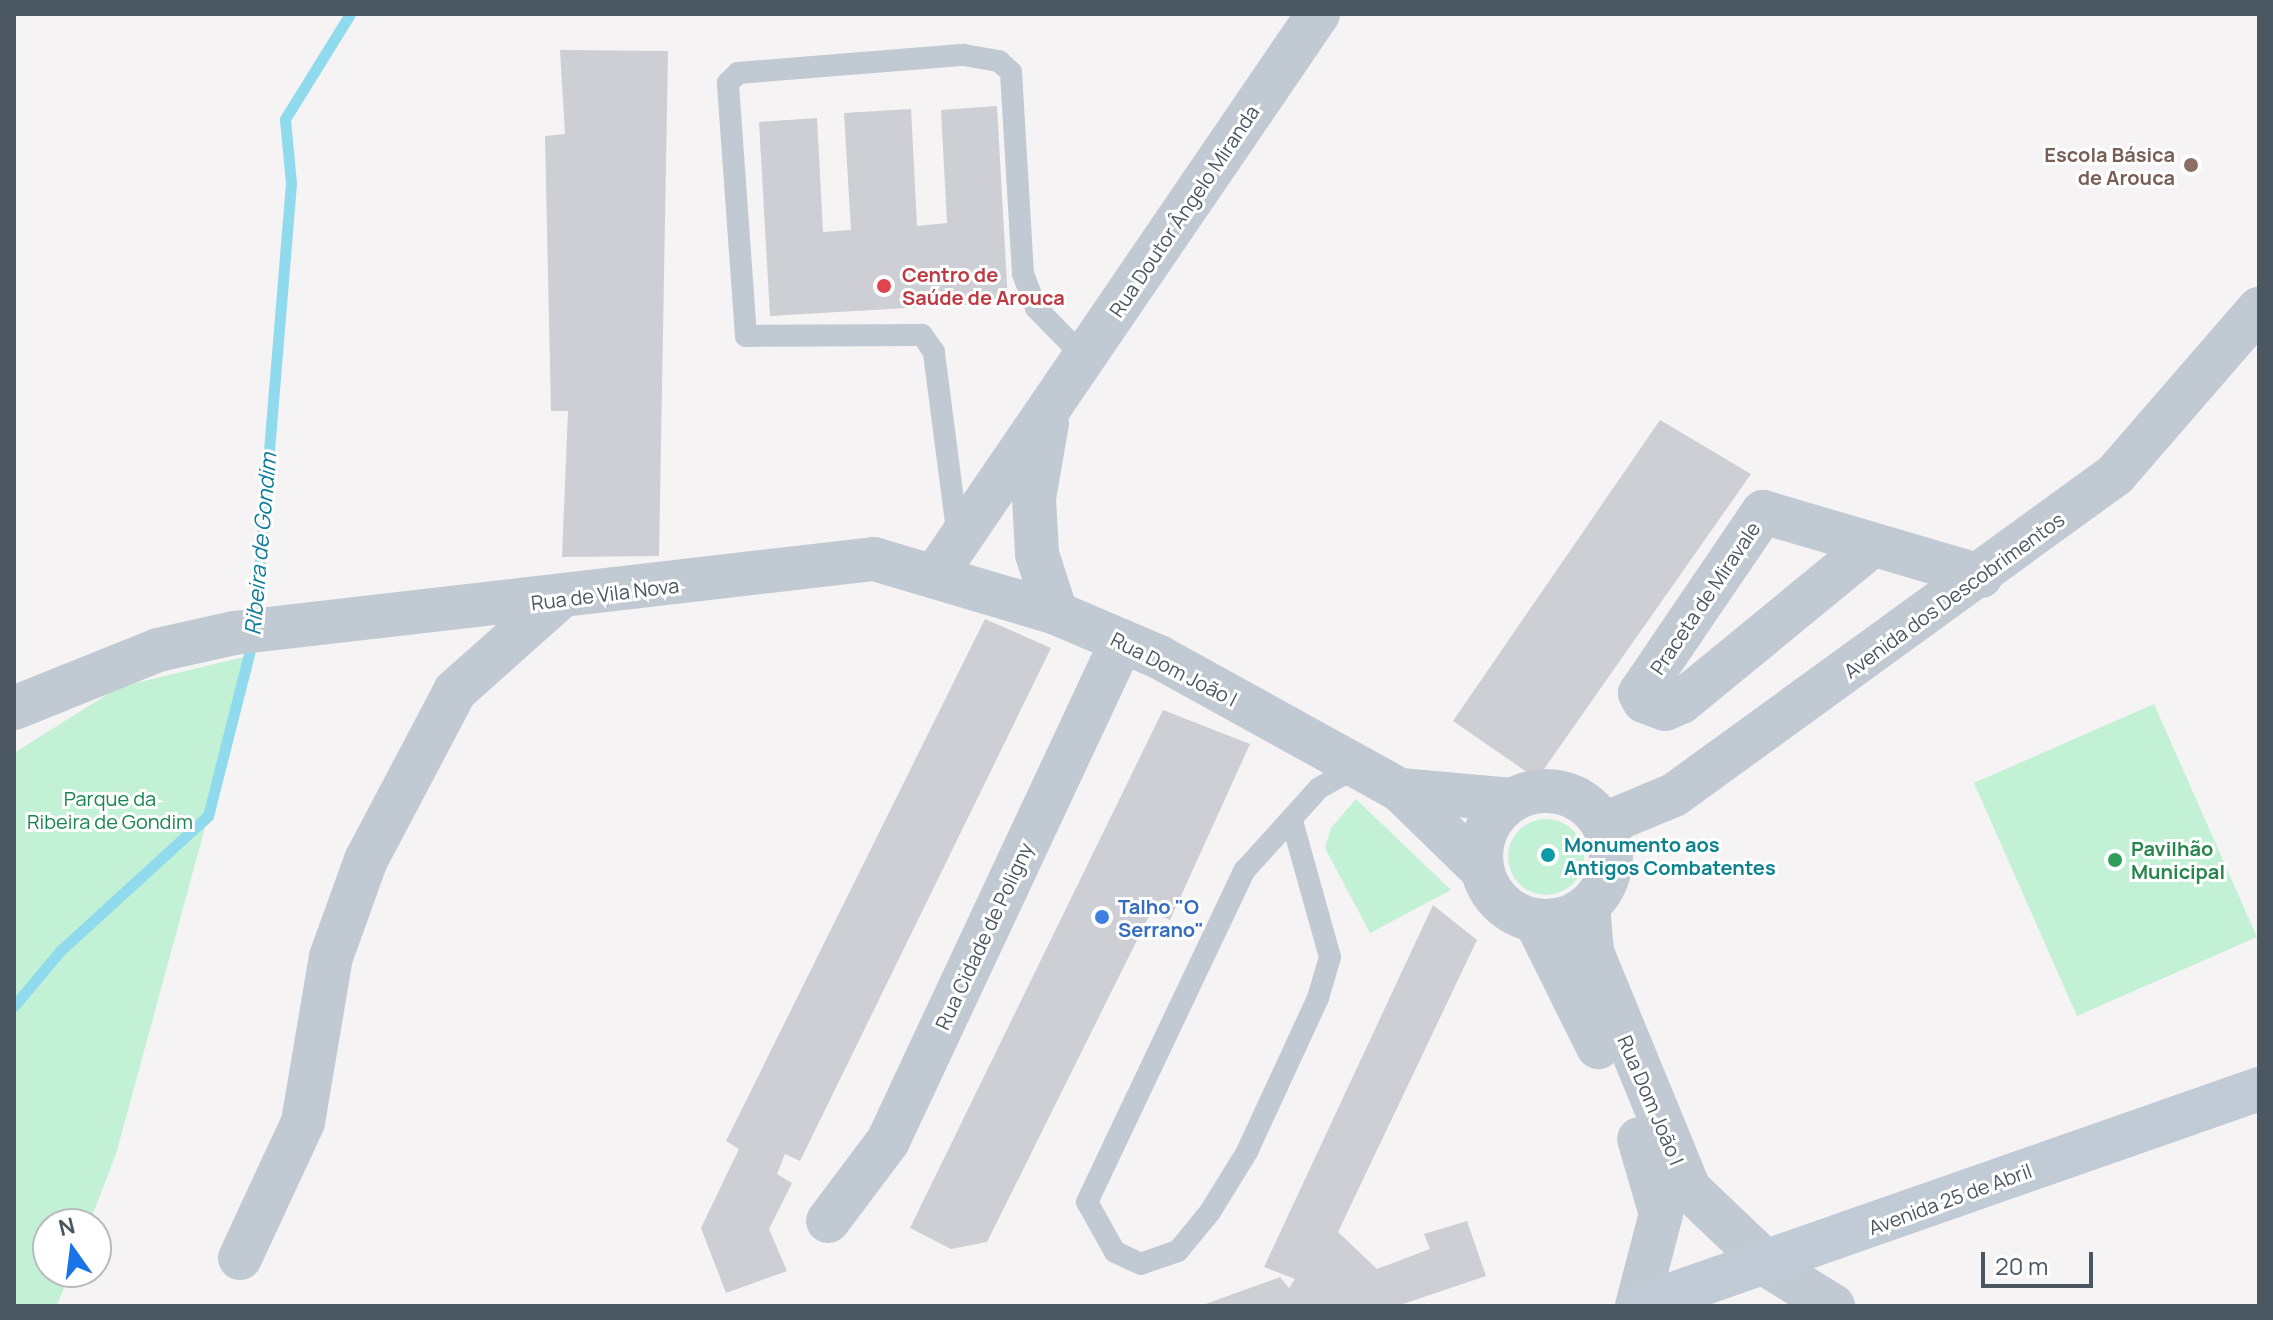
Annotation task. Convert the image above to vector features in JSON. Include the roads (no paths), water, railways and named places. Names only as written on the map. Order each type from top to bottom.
[{"type":"main road","name":"Avenida 25 de Abril","points":[[1638,1306],[2259,1089]]},
{"type":"street","name":"Rua Doutor Ângelo Miranda","points":[[947,557],[1318,14]]},
{"type":"street","name":"Avenida dos Descobrimentos","points":[[1604,824],[1674,795],[1981,576],[2115,475],[2230,351],[2259,309]]},
{"type":"street","name":"Rua Doutor Ângelo Miranda","points":[[1049,408],[1034,498],[1037,554],[1056,613]]},
{"type":"street","name":"Praceta de Miravale","points":[[1870,547],[1681,702],[1665,709],[1644,701],[1640,693],[1763,512],[1870,547],[1981,576]]},
{"type":"street","name":"Rua de Vila Nova","points":[[14,708],[158,650],[254,631],[556,601],[874,559],[947,557]]},
{"type":"street","name":"Rua Dom João I","points":[[947,557],[1056,613],[1122,641],[1400,790],[1482,870],[1501,903],[1535,920],[1654,1172],[1661,1214],[1638,1306]]},
{"type":"street","points":[[240,1258],[303,1122],[331,957],[366,860],[455,691],[556,601]]},
{"type":"street","name":"Rua Cidade de Poligny","points":[[828,1221],[888,1141],[1122,641]]},
{"type":"street","name":"Rua Dom João I","points":[[1400,790],[1512,800],[1542,791],[1573,796],[1604,824]]},
{"type":"street","points":[[1482,870],[1485,831],[1512,800]]},
{"type":"street","points":[[1535,920],[1588,906],[1611,868],[1604,824]]},
{"type":"street","name":"Rua Dom João I","points":[[1588,906],[1592,952],[1689,1189],[1768,1263],[1833,1306]]},
{"type":"lane","points":[[947,557],[934,352],[922,335],[746,336],[728,83],[738,73],[949,56],[999,61],[1011,72],[1023,274],[1036,308],[1084,357]]},
{"type":"lane","points":[[1316,744],[1319,788]]},
{"type":"lane","points":[[1292,821],[1330,957],[1318,998],[1247,1152],[1210,1212],[1178,1251],[1141,1264],[1115,1252],[1087,1202],[1245,870],[1319,788],[1357,767]]},
{"type":"waterway","name":"Ribeira de Gondim","points":[[255,621],[291,183],[285,119],[350,14]]},
{"type":"waterway","name":"Ribeira de Gondim","points":[[14,1006],[60,951],[208,816],[253,638]]},
{"type":"place","name":"Escola Básica de Arouca","points":[[2191,165]]},
{"type":"place","name":"Centro de Saúde de Arouca","points":[[884,286]]},
{"type":"place","name":"Monumento aos Antigos Combatentes","points":[[1548,855]]},
{"type":"place","name":"Pavilhão Municipal","points":[[2115,860]]},
{"type":"place","name":"Talho \"O Serrano\"","points":[[1102,917]]},
{"type":"park label","name":"Parque da Ribeira de Gondim","points":[[110,810]]}]
